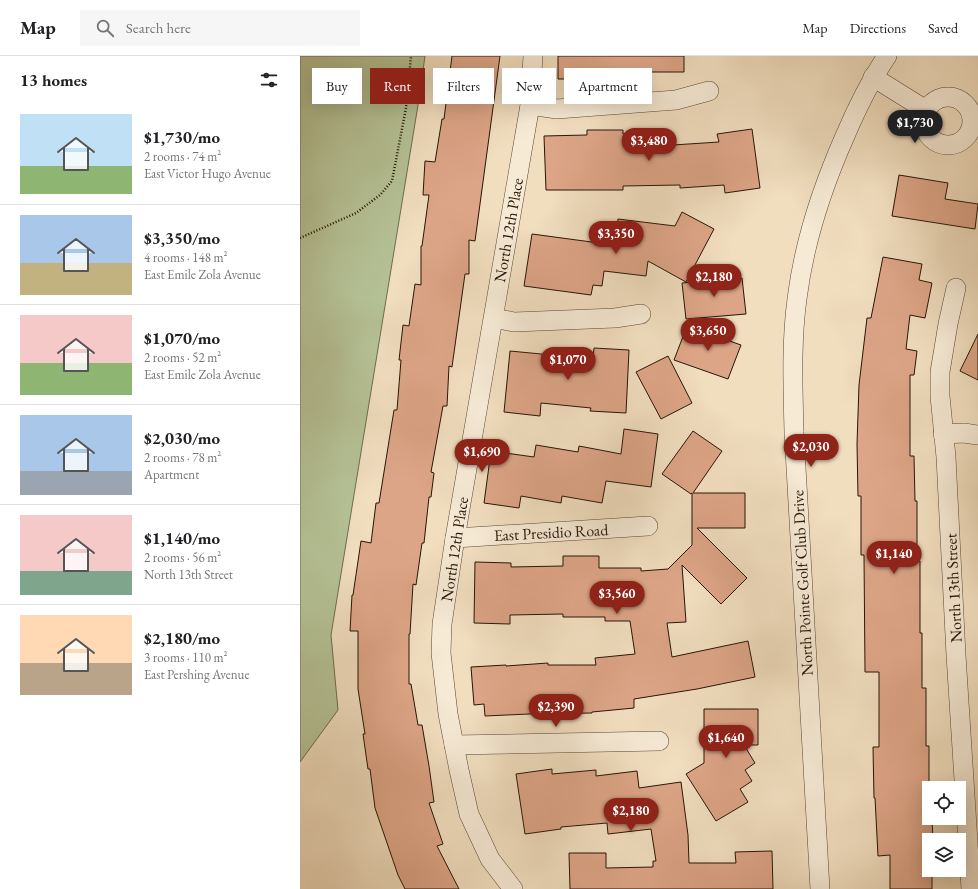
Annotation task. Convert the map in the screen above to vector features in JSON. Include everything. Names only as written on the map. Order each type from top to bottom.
[{"type":"street","name":"North 12th Place","points":[[514,889],[490,859],[470,814],[458,770],[444,688],[441,653],[442,624],[455,538],[530,105],[533,56]]},
{"type":"street","name":"North Pointe Golf Club Drive","points":[[820,889],[796,483],[792,363],[797,300],[804,256],[819,202],[838,152],[858,106],[873,77],[887,56]]},
{"type":"street","points":[[873,77],[926,110]]},
{"type":"street","points":[[530,105],[557,109],[676,100],[709,92]]},
{"type":"street","points":[[953,97],[961,100],[972,114],[973,138],[950,145],[936,143],[927,134],[924,126],[923,119],[926,110],[933,102],[940,98],[953,97]]},
{"type":"street","name":"North 13th Street","points":[[956,288],[940,372],[940,396],[946,457],[956,655],[971,889]]},
{"type":"street","points":[[494,318],[514,322],[615,318],[641,314]]},
{"type":"street","points":[[943,434],[964,433],[978,435]]},
{"type":"street","name":"East Presidio Road","points":[[455,538],[648,526]]},
{"type":"street","points":[[454,745],[659,741]]},
{"type":"path","points":[[300,238],[356,213],[380,195],[392,181],[406,108],[411,56]]},
{"type":"green space","points":[[300,56],[425,56],[423,68],[370,68],[370,104],[418,104],[331,635],[338,710],[300,762]]},
{"type":"building","points":[[452,56],[500,56],[494,100],[494,68],[450,68]]},
{"type":"building","points":[[558,56],[684,56],[684,72],[652,72],[652,68],[564,68],[564,79],[558,79]]},
{"type":"building","points":[[446,104],[494,104],[475,241],[469,240],[469,274],[465,274],[452,367],[449,366],[447,406],[443,406],[431,472],[434,473],[431,497],[429,497],[424,543],[422,543],[416,585],[413,584],[409,634],[409,684],[411,684],[418,725],[422,725],[429,766],[434,802],[429,803],[443,844],[437,846],[459,889],[405,889],[398,875],[375,808],[370,769],[368,769],[363,734],[365,734],[358,689],[358,631],[350,631],[352,595],[361,541],[371,543],[376,503],[379,503],[394,410],[397,410],[401,360],[399,360],[403,325],[409,326],[415,284],[421,285],[421,246],[429,195],[423,195],[425,161],[435,162],[442,119],[444,119]]},
{"type":"building","points":[[752,129],[760,188],[725,193],[724,185],[680,188],[680,185],[623,186],[623,190],[546,190],[544,136],[587,135],[587,130],[623,130],[623,134],[672,133],[673,145],[719,142],[717,134]]},
{"type":"building","points":[[899,175],[948,183],[945,199],[978,204],[975,229],[892,216]]},
{"type":"building","points":[[682,212],[714,229],[686,282],[648,261],[646,276],[604,271],[602,286],[593,285],[591,295],[524,286],[532,234],[614,245],[618,219],[675,226]]},
{"type":"building","points":[[883,257],[922,264],[919,280],[932,283],[925,318],[910,315],[906,349],[917,351],[914,375],[910,375],[910,456],[914,456],[915,501],[917,501],[917,561],[920,561],[922,688],[926,688],[926,746],[929,746],[929,781],[922,781],[922,825],[932,825],[933,833],[922,833],[922,877],[932,877],[932,889],[890,889],[890,855],[878,856],[874,798],[873,747],[879,747],[879,672],[865,672],[864,555],[861,555],[861,496],[858,496],[857,444],[859,385],[867,318],[871,318]]},
{"type":"building","points":[[742,278],[746,314],[686,319],[682,283]]},
{"type":"building","points":[[687,326],[741,345],[728,379],[674,360]]},
{"type":"building","points":[[978,334],[978,380],[960,371]]},
{"type":"building","points":[[594,348],[629,350],[626,413],[590,411],[591,408],[541,403],[540,416],[504,412],[510,351],[562,356],[563,354],[593,357]]},
{"type":"building","points":[[668,356],[692,403],[661,419],[636,372]]},
{"type":"building","points":[[624,429],[658,434],[651,487],[606,481],[602,503],[562,496],[561,503],[521,496],[519,508],[484,503],[491,451],[534,457],[536,445],[578,452],[579,446],[621,454]]},
{"type":"building","points":[[693,431],[722,451],[693,493],[745,493],[745,528],[697,528],[747,578],[721,604],[682,565],[686,622],[667,623],[672,657],[748,641],[755,677],[697,689],[634,699],[634,708],[592,713],[485,716],[484,704],[474,705],[471,667],[548,663],[548,665],[596,665],[595,658],[635,654],[630,621],[605,621],[605,617],[563,617],[563,614],[510,615],[510,624],[474,623],[475,562],[511,563],[511,567],[563,566],[563,556],[599,556],[599,568],[641,568],[641,571],[668,569],[692,545],[692,493],[691,494],[662,474]]},
{"type":"building","points":[[704,709],[758,709],[758,745],[744,745],[755,763],[745,770],[752,781],[740,789],[748,802],[716,821],[686,774],[704,763]]},
{"type":"building","points":[[552,769],[552,774],[596,770],[596,776],[637,771],[639,788],[681,782],[688,835],[689,863],[736,863],[735,852],[772,851],[773,889],[570,889],[569,853],[606,853],[606,868],[653,867],[653,861],[656,861],[651,829],[608,834],[607,823],[561,827],[561,829],[525,834],[516,774]]}]
